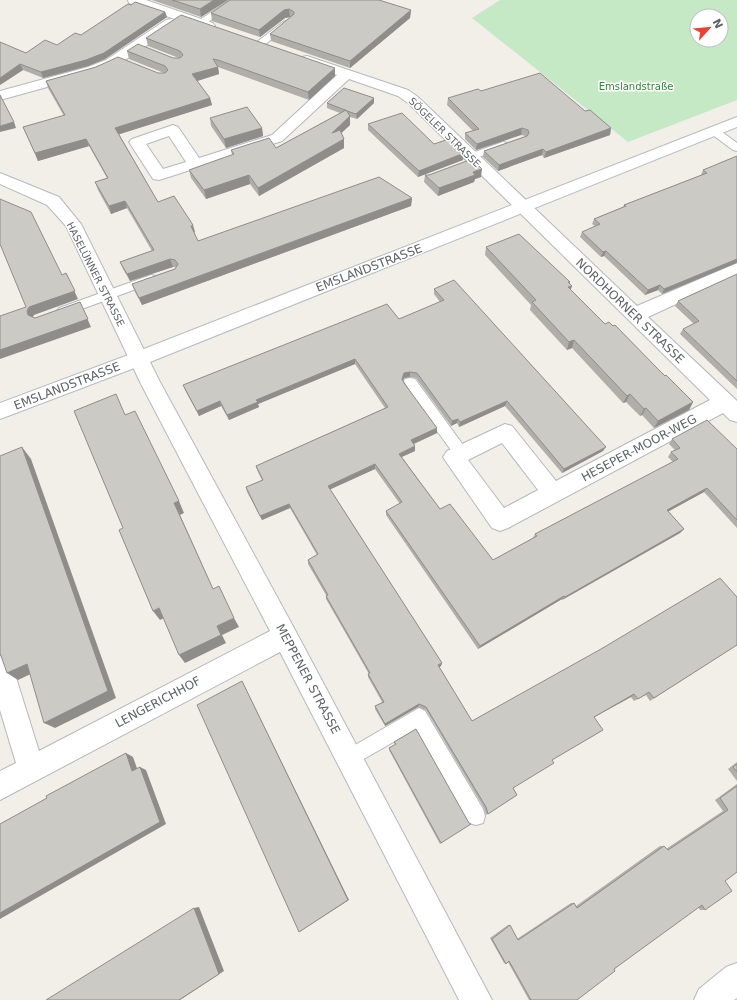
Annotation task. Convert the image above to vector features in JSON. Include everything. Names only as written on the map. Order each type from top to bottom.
[{"type":"street","points":[[134,0],[223,31]]},
{"type":"street","points":[[0,96],[124,62],[137,46],[180,16]]},
{"type":"street","points":[[246,39],[275,49]]},
{"type":"street","name":"SÖGELER STRASSE","points":[[296,56],[402,93],[413,100],[468,161],[522,208]]},
{"type":"street","points":[[195,164],[277,138],[347,74]]},
{"type":"street","name":"EMSLANDSTRASSE","points":[[0,411],[138,359],[737,122]]},
{"type":"street","name":"HASELÜNNER STRASSE","points":[[1,181],[53,201],[73,224],[138,359]]},
{"type":"street","name":"NORDHORNER STRASSE","points":[[522,208],[731,408]]},
{"type":"street","points":[[635,315],[737,270]]},
{"type":"street","name":"MEPPENER STRASSE","points":[[138,359],[476,1000]]},
{"type":"street","name":"HESEPER-MOOR-WEG","points":[[461,453],[454,457],[500,521],[553,493],[731,408]]},
{"type":"street","points":[[461,453],[505,432],[553,493]]},
{"type":"street","name":"LENGERICHHOF","points":[[0,786],[285,636]]},
{"type":"street","points":[[0,668],[31,769]]},
{"type":"street","points":[[710,1000],[737,978]]},
{"type":"lane","points":[[201,23],[230,3]]},
{"type":"lane","points":[[260,44],[289,21]]},
{"type":"lane","points":[[137,46],[151,52]]},
{"type":"lane","points":[[714,131],[737,148]]},
{"type":"lane","points":[[468,161],[514,141]]},
{"type":"lane","points":[[53,314],[166,274]]},
{"type":"lane","points":[[410,383],[461,453]]},
{"type":"lane","points":[[349,758],[419,717],[476,816]]},
{"type":"green space","name":"Emslandstraße","points":[[500,0],[737,0],[737,100],[628,142],[472,18]]},
{"type":"building","points":[[172,0],[214,0],[200,9]]},
{"type":"building","points":[[230,0],[379,0],[411,10],[350,61],[270,34],[294,14],[294,12],[289,9],[284,10],[259,30],[211,13]]},
{"type":"building","points":[[135,2],[165,12],[104,53],[86,60],[41,72],[20,64],[0,78],[0,42],[26,53],[45,40],[57,45],[75,33],[81,35],[128,4],[131,5]]},
{"type":"building","points":[[181,15],[335,68],[308,92],[213,59],[218,67],[192,74],[210,98],[115,128],[158,202],[174,196],[193,225],[191,226],[198,241],[379,177],[412,198],[139,298],[132,284],[175,269],[178,264],[175,260],[170,259],[127,274],[120,262],[154,250],[125,201],[109,206],[95,182],[108,178],[86,139],[35,153],[23,127],[65,115],[46,81],[96,67],[118,57],[158,73],[165,73],[168,70],[165,66],[127,51],[138,44],[173,58],[180,58],[183,55],[180,51],[146,38]]},
{"type":"building","points":[[540,73],[585,111],[590,110],[611,128],[546,152],[543,149],[499,165],[484,151],[527,136],[529,133],[528,130],[522,128],[477,144],[465,133],[479,129],[448,98],[478,89],[481,91]]},
{"type":"building","points":[[344,88],[374,98],[356,114],[327,103]]},
{"type":"building","points":[[0,95],[14,122],[0,126]]},
{"type":"building","points":[[247,107],[262,128],[224,139],[210,118]]},
{"type":"building","points":[[346,110],[350,116],[332,133],[340,130],[344,139],[258,188],[249,175],[204,190],[189,170],[234,154],[231,150],[269,138],[276,148]]},
{"type":"building","points":[[402,113],[434,144],[449,139],[464,153],[419,171],[368,124]]},
{"type":"building","points":[[737,156],[737,259],[664,289],[660,285],[648,290],[606,251],[603,252],[582,232],[600,224],[594,219],[626,206],[624,205],[707,173],[703,170]]},
{"type":"building","points":[[472,159],[482,169],[473,172],[475,175],[439,188],[425,175],[429,175]]},
{"type":"building","points":[[0,199],[31,212],[62,275],[66,273],[75,291],[29,307],[27,311],[28,315],[35,318],[80,302],[88,319],[0,350],[0,316],[26,307],[0,244]]},
{"type":"building","points":[[519,234],[570,282],[568,282],[572,286],[568,287],[605,324],[609,322],[613,326],[615,325],[693,402],[658,421],[630,394],[627,396],[574,340],[569,342],[532,302],[536,300],[486,247]]},
{"type":"building","points":[[737,274],[737,381],[683,329],[699,321],[678,301]]},
{"type":"building","points":[[454,280],[606,447],[564,469],[507,401],[460,422],[458,419],[452,421],[417,373],[404,373],[402,379],[404,383],[437,428],[411,440],[415,446],[399,454],[440,509],[450,504],[493,560],[537,536],[535,534],[678,459],[671,452],[680,448],[672,439],[707,420],[737,449],[737,520],[707,488],[667,510],[684,529],[565,597],[564,596],[480,646],[386,511],[402,502],[375,464],[328,486],[442,663],[438,665],[472,721],[601,649],[720,578],[737,597],[737,645],[654,698],[649,692],[638,699],[634,694],[594,717],[603,730],[552,760],[554,763],[513,788],[517,795],[488,814],[486,807],[426,707],[419,704],[385,724],[375,706],[384,702],[368,674],[370,673],[326,596],[328,595],[308,560],[318,554],[289,504],[260,516],[246,487],[263,480],[256,466],[388,407],[355,359],[256,400],[258,402],[227,415],[220,401],[197,411],[183,385],[387,304],[399,319],[444,300],[434,289]]},
{"type":"building","points":[[116,394],[125,415],[135,411],[179,501],[174,503],[213,589],[219,586],[234,618],[217,626],[221,635],[179,655],[159,608],[153,611],[119,530],[123,528],[74,411]]},
{"type":"building","points":[[22,447],[108,691],[44,723],[27,664],[7,673],[0,653],[0,456]]},
{"type":"building","points":[[242,681],[348,900],[299,932],[197,705]]},
{"type":"building","points":[[416,729],[469,823],[471,824],[441,843],[389,748],[396,744],[394,742]]},
{"type":"building","points":[[126,753],[132,771],[140,767],[160,822],[0,913],[0,824],[47,798],[46,796]]},
{"type":"building","points":[[737,764],[737,772],[733,767]]},
{"type":"building","points":[[737,786],[737,872],[725,881],[732,891],[705,910],[702,905],[614,969],[615,971],[577,1000],[531,1000],[509,961],[506,964],[492,939],[510,925],[518,940],[574,903],[577,908],[664,846],[668,850],[728,810],[720,798]]},
{"type":"building","points":[[194,908],[219,974],[179,1000],[46,1000]]}]
